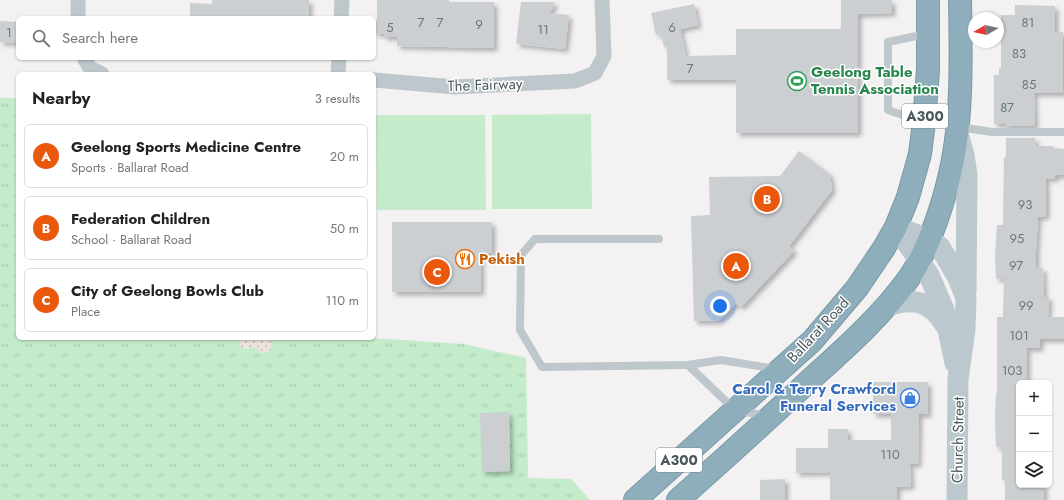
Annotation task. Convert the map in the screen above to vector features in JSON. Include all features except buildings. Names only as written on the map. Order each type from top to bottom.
[{"type":"highway","name":"A300","points":[[896,227],[913,181],[920,154],[928,70],[928,0]]},
{"type":"highway","name":"A300","points":[[920,259],[940,211],[948,184],[954,154],[961,58],[960,0]]},
{"type":"highway","name":"Ballarat Road","points":[[635,500],[812,341],[858,288],[896,227]]},
{"type":"highway","name":"Ballarat Road","points":[[678,500],[850,345],[909,277],[920,259]]},
{"type":"street","points":[[78,0],[78,16]]},
{"type":"street","points":[[341,16],[342,0]]},
{"type":"street","name":"The Fairway","points":[[376,80],[455,87],[575,81],[595,73],[604,56],[602,0]]},
{"type":"street","points":[[338,72],[339,60]]},
{"type":"street","points":[[957,128],[964,155],[967,175],[966,298]]},
{"type":"street","name":"Church Street","points":[[896,227],[929,239],[937,244],[958,278],[966,298],[965,329],[958,379],[957,500]]},
{"type":"street","name":"Church Street","points":[[896,227],[920,259],[929,275],[942,305],[958,379]]},
{"type":"street","points":[[885,306],[912,301],[922,303],[936,313],[948,331]]},
{"type":"lane","points":[[924,122],[888,110],[888,42],[929,34]]},
{"type":"lane","points":[[957,128],[992,132],[1064,132]]},
{"type":"lane","points":[[659,239],[535,239],[521,255],[520,330],[542,367],[688,365],[721,360],[780,370]]},
{"type":"lane","points":[[688,365],[735,410],[771,416]]},
{"type":"green space","points":[[0,98],[16,98],[16,340],[376,340],[376,338],[464,344],[526,358],[528,478],[571,479],[590,500],[0,500]]},
{"type":"green space","points":[[591,114],[592,209],[492,209],[492,115]]},
{"type":"green space","points":[[376,115],[485,115],[486,210],[377,210]]},
{"type":"sand","points":[[239,340],[270,340],[272,346],[269,351],[262,353],[257,351],[255,348],[251,347],[249,349],[243,349],[240,346]]},
{"type":"place","name":"Geelong Table Tennis Association","points":[[797,81]]},
{"type":"place","name":"Federation Children","points":[[767,199]]},
{"type":"place","name":"Pekish","points":[[465,259]]},
{"type":"place","name":"Geelong Sports Medicine Centre","points":[[736,266]]},
{"type":"place","name":"City of Geelong Bowls Club","points":[[437,272]]},
{"type":"place","name":"Carol & Terry Crawford Funeral Services","points":[[910,398]]}]
